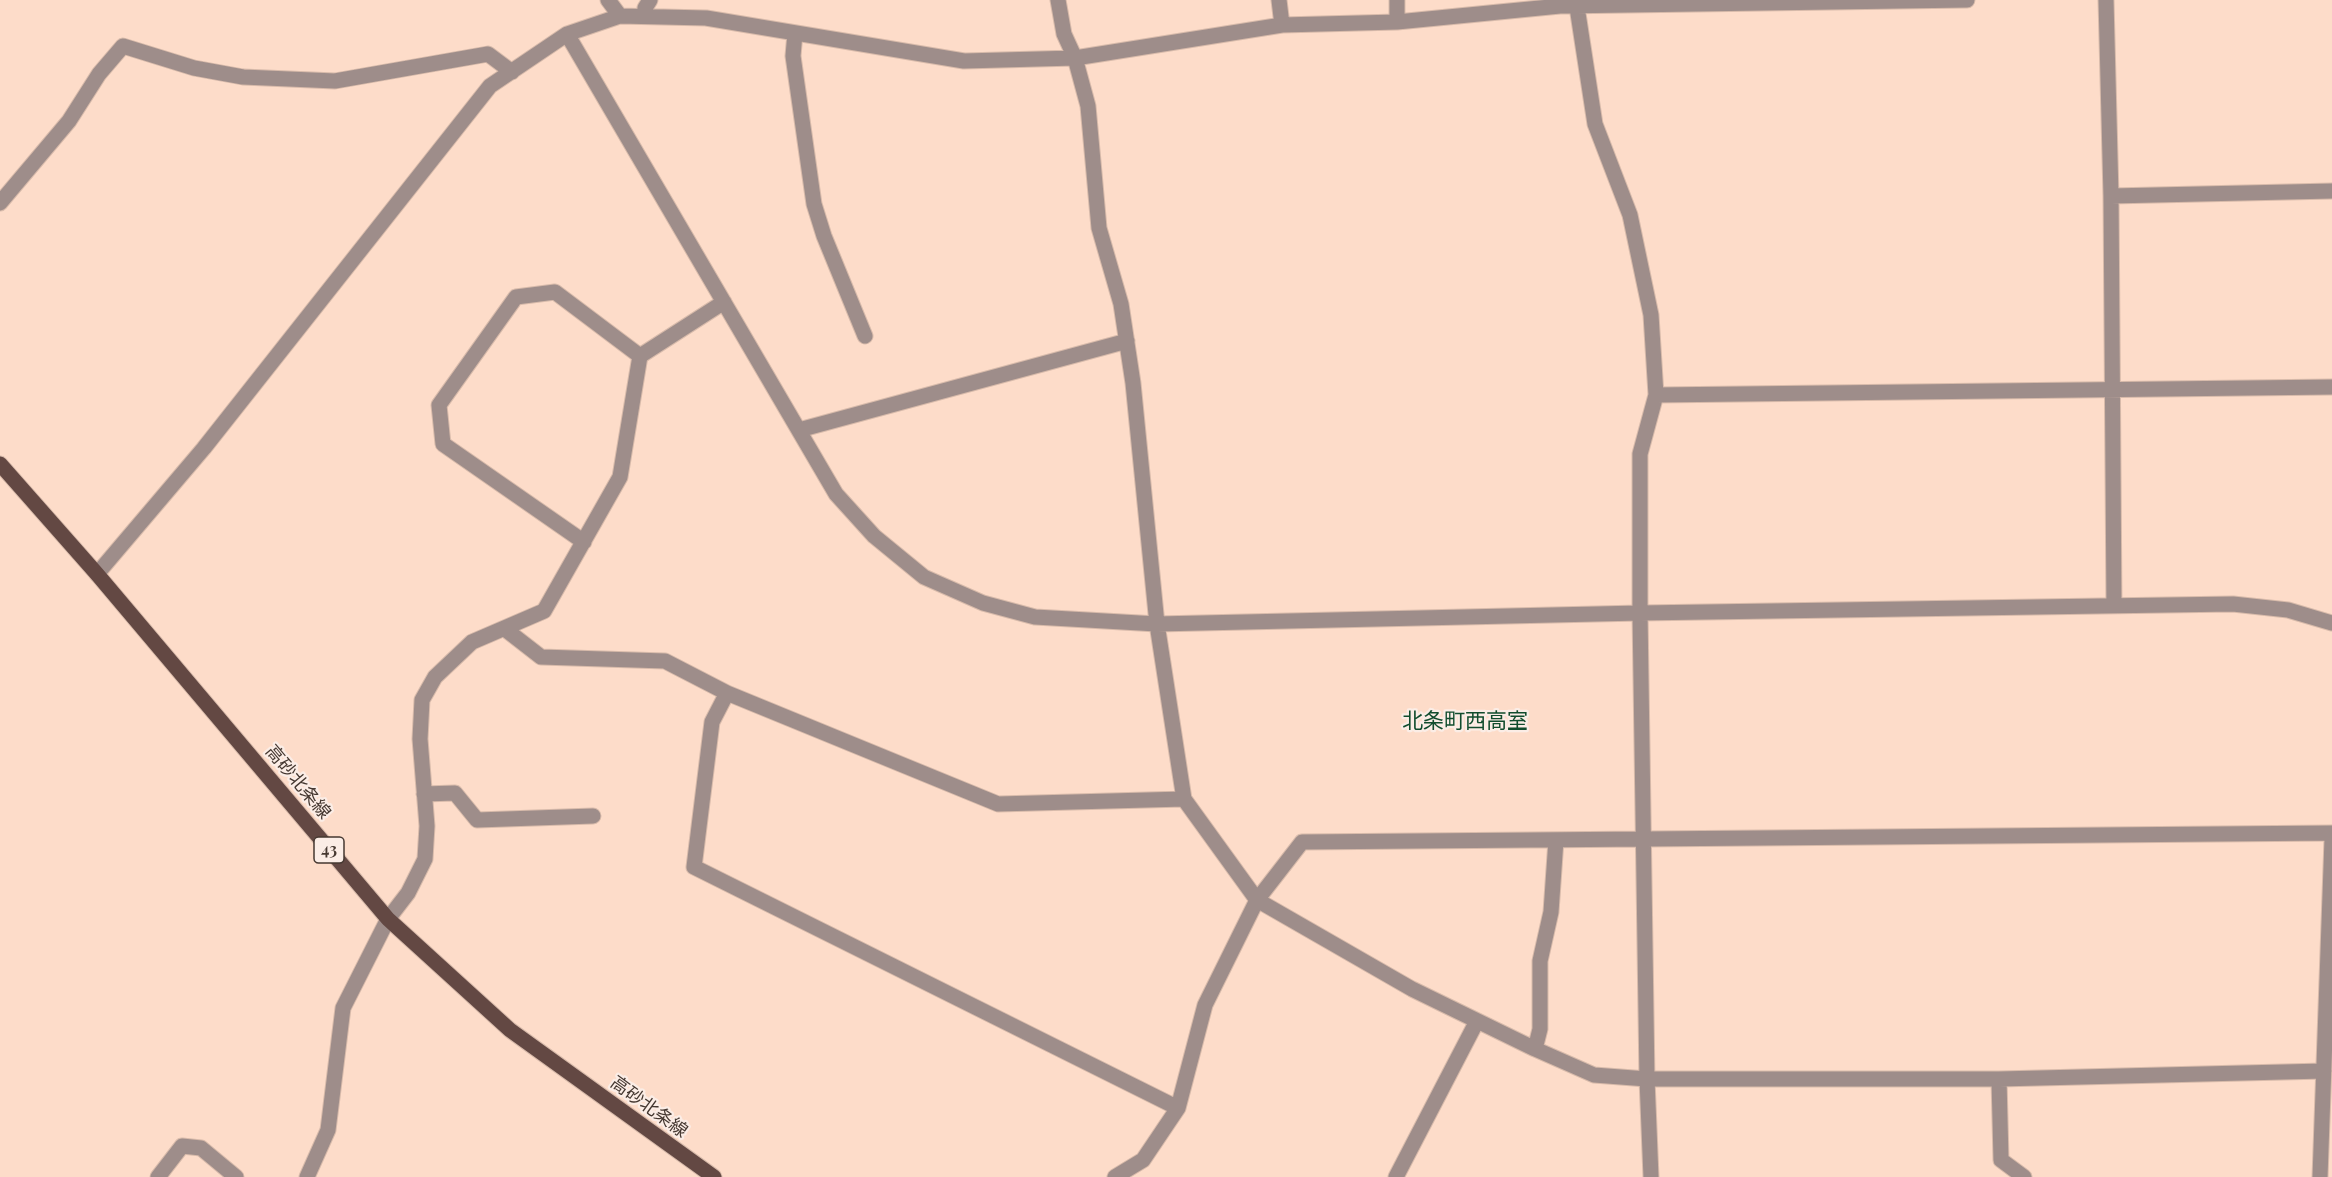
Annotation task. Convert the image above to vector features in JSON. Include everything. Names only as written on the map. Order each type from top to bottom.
[{"type":"main road","name":"高砂北条線","points":[[0,464],[97,574],[388,919],[510,1030],[714,1177]]},
{"type":"street","points":[[608,0],[620,16]]},
{"type":"street","points":[[646,16],[645,8],[650,0]]},
{"type":"street","points":[[1058,0],[1064,34],[1075,58],[1088,106],[1099,228],[1121,304],[1127,341],[1157,624],[1184,800],[1257,900],[1413,989],[1535,1049],[1594,1075],[1647,1079],[1999,1079],[2324,1071]]},
{"type":"street","points":[[1279,0],[1282,25]]},
{"type":"street","points":[[1396,0],[1397,22]]},
{"type":"street","points":[[97,574],[204,448],[490,86],[567,34],[620,16],[706,18],[964,62],[1075,58],[1282,25],[1397,22],[1559,3],[1577,7],[1967,0]]},
{"type":"street","points":[[2106,0],[2111,196],[2114,606]]},
{"type":"street","points":[[1577,7],[1595,124],[1630,215],[1651,315],[1656,395],[1640,454],[1647,1079],[1651,1177]]},
{"type":"street","points":[[795,33],[793,56],[814,204],[824,236],[865,336]]},
{"type":"street","points":[[567,34],[836,494],[874,536],[924,577],[983,603],[1035,617],[1157,624],[1640,613],[2233,604],[2288,610],[2332,623]]},
{"type":"street","points":[[0,202],[69,121],[99,74],[123,46],[194,68],[243,77],[335,81],[488,54],[512,72]]},
{"type":"street","points":[[2111,196],[2332,191]]},
{"type":"street","points":[[584,542],[443,444],[439,405],[516,297],[555,292],[640,356]]},
{"type":"street","points":[[307,1177],[328,1130],[343,1008],[388,919],[408,893],[425,859],[428,826],[420,739],[422,700],[435,677],[471,642],[544,611],[620,477],[640,356],[724,302]]},
{"type":"street","points":[[799,430],[1127,341]]},
{"type":"street","points":[[1656,395],[2332,387]]},
{"type":"street","points":[[505,629],[542,657],[665,661],[727,693],[998,804],[1184,800]]},
{"type":"street","points":[[727,693],[712,722],[694,867],[1178,1108]]},
{"type":"street","points":[[424,794],[455,793],[477,820],[593,816]]},
{"type":"street","points":[[1119,1176],[1143,1160],[1178,1108],[1205,1005],[1257,900],[1302,842],[2332,833]]},
{"type":"street","points":[[2320,1177],[2332,839]]},
{"type":"street","points":[[1535,1049],[1540,1029],[1540,961],[1551,912],[1556,840]]},
{"type":"street","points":[[1396,1177],[1477,1021]]},
{"type":"street","points":[[1999,1079],[2001,1160],[2024,1177]]},
{"type":"street","points":[[158,1177],[182,1146],[201,1148],[236,1177]]},
{"type":"district","name":"北条町西高室","points":[[1465,721]]}]
